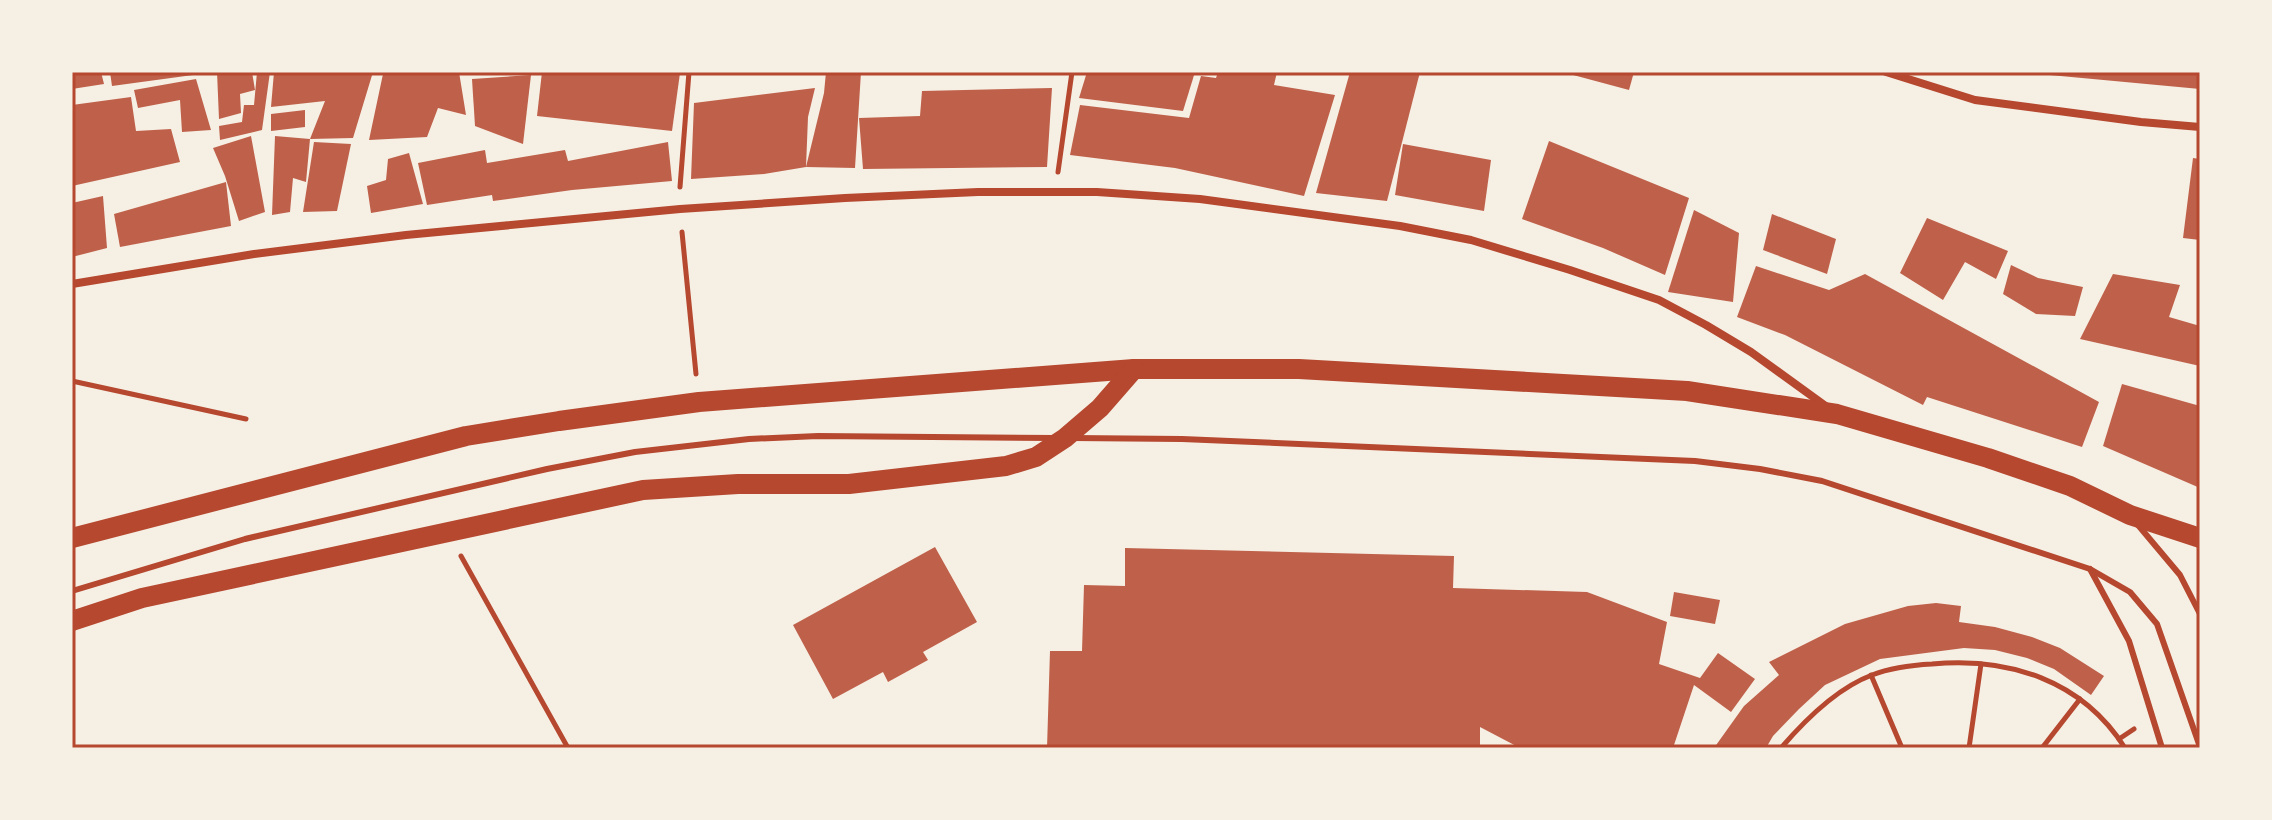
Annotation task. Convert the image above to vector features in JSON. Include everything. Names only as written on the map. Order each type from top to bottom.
[{"type":"main road","points":[[72,621],[142,598],[643,490],[738,484],[849,484],[1006,466],[1036,457],[1065,438],[1100,408],[1134,369]]},
{"type":"main road","points":[[72,538],[466,436],[699,402],[1134,369],[1299,369],[1687,391],[1837,414],[2056,481],[2130,515],[2200,538]]},
{"type":"street","points":[[1886,72],[1975,100],[2200,127]]},
{"type":"street","points":[[72,284],[254,254],[406,235],[680,209],[978,192],[1097,192],[1200,199],[1400,226],[1471,240],[1659,300],[1751,352],[1837,414]]},
{"type":"lane","points":[[72,591],[245,539],[547,469],[635,452],[749,439],[1182,439],[1680,460],[1760,469],[1822,481],[2090,569],[2130,592],[2157,624],[2200,747]]},
{"type":"lane","points":[[2130,515],[2180,575],[2200,614]]},
{"type":"lane","points":[[2090,569],[2129,641],[2162,748]]},
{"type":"path","points":[[689,72],[680,164],[680,209],[699,402]]},
{"type":"path","points":[[1056,193],[1072,72]]},
{"type":"path","points":[[72,381],[246,419]]},
{"type":"path","points":[[447,531],[568,748]]},
{"type":"path","points":[[1783,747],[1823,706],[1871,675],[1953,662],[2008,666],[2058,684],[2100,718],[2125,748]]},
{"type":"path","points":[[1969,748],[1981,664]]},
{"type":"path","points":[[1871,675],[1902,748]]},
{"type":"path","points":[[2042,748],[2080,699]]},
{"type":"building","points":[[72,72],[101,72],[104,84],[72,89]]},
{"type":"building","points":[[110,72],[193,72],[193,75],[112,86]]},
{"type":"building","points":[[217,72],[252,72],[255,90],[240,94],[241,113],[219,119]]},
{"type":"building","points":[[257,72],[270,72],[262,130],[220,140],[219,126],[242,122],[244,105],[254,105]]},
{"type":"building","points":[[274,72],[373,72],[353,138],[310,139],[325,101],[271,107]]},
{"type":"building","points":[[459,72],[466,115],[438,108],[427,137],[369,140],[383,74]]},
{"type":"building","points":[[542,72],[680,73],[672,131],[537,116]]},
{"type":"building","points":[[826,72],[861,72],[855,168],[806,167]]},
{"type":"building","points":[[1087,72],[1195,72],[1183,111],[1079,98]]},
{"type":"building","points":[[1218,72],[1277,72],[1274,85],[1335,95],[1304,196],[1175,168],[1070,155],[1080,105],[1189,118],[1201,76],[1216,78]]},
{"type":"building","points":[[1350,72],[1420,72],[1387,201],[1316,193]]},
{"type":"building","points":[[1562,72],[1634,72],[1629,90]]},
{"type":"building","points":[[2200,72],[2200,89],[2039,74]]},
{"type":"building","points":[[531,75],[523,144],[475,126],[472,79]]},
{"type":"building","points":[[196,79],[211,130],[182,132],[180,100],[138,108],[134,90]]},
{"type":"building","points":[[815,88],[808,117],[806,167],[764,174],[691,179],[694,103]]},
{"type":"building","points":[[1052,88],[1047,167],[863,169],[859,118],[920,116],[922,91]]},
{"type":"building","points":[[131,97],[136,131],[171,129],[180,162],[72,186],[72,105]]},
{"type":"building","points":[[305,110],[305,127],[271,131],[271,114]]},
{"type":"building","points":[[251,136],[265,212],[239,221],[213,148]]},
{"type":"building","points":[[275,136],[310,139],[306,182],[293,178],[290,212],[272,215]]},
{"type":"building","points":[[1549,141],[1689,198],[1665,275],[1603,248],[1522,219]]},
{"type":"building","points":[[314,142],[351,144],[337,211],[303,212]]},
{"type":"building","points":[[668,142],[672,181],[493,201],[492,195],[427,205],[418,163],[485,150],[487,163],[565,150],[568,161]]},
{"type":"building","points":[[1403,144],[1491,160],[1484,211],[1395,195]]},
{"type":"building","points":[[409,153],[423,204],[371,213],[367,186],[386,180],[388,159]]},
{"type":"building","points":[[2193,158],[2200,159],[2200,240],[2183,238]]},
{"type":"building","points":[[226,182],[231,226],[120,247],[114,214]]},
{"type":"building","points":[[103,196],[107,248],[72,257],[72,203]]},
{"type":"building","points":[[1694,210],[1739,233],[1733,302],[1668,292]]},
{"type":"building","points":[[1772,214],[1836,239],[1827,274],[1763,250]]},
{"type":"building","points":[[1927,218],[2008,251],[1996,279],[1965,262],[1943,300],[1900,273]]},
{"type":"building","points":[[2011,265],[2038,278],[2083,287],[2075,316],[2036,314],[2003,294]]},
{"type":"building","points":[[1756,266],[1829,290],[1865,274],[2099,402],[2082,447],[1927,397],[1923,405],[1785,335],[1737,317]]},
{"type":"building","points":[[2113,274],[2180,285],[2169,317],[2200,326],[2200,366],[2080,339]]},
{"type":"building","points":[[2122,384],[2200,406],[2200,488],[2103,446]]},
{"type":"building","points":[[935,547],[977,622],[923,652],[928,660],[888,682],[883,672],[833,699],[793,625]]},
{"type":"building","points":[[1125,548],[1454,556],[1453,588],[1587,592],[1667,622],[1659,664],[1700,678],[1718,653],[1755,679],[1731,712],[1694,685],[1673,748],[1520,748],[1480,727],[1480,748],[1047,748],[1050,651],[1082,651],[1084,585],[1125,586]]},
{"type":"building","points":[[1674,592],[1720,600],[1715,624],[1670,616]]},
{"type":"building","points":[[1936,603],[1961,606],[1959,622],[2032,637],[2060,648],[2104,676],[2091,695],[2054,669],[1995,650],[1964,648],[1880,659],[1825,685],[1773,736],[1766,748],[1714,748],[1744,706],[1779,675],[1769,662],[1845,624],[1908,606]]}]
